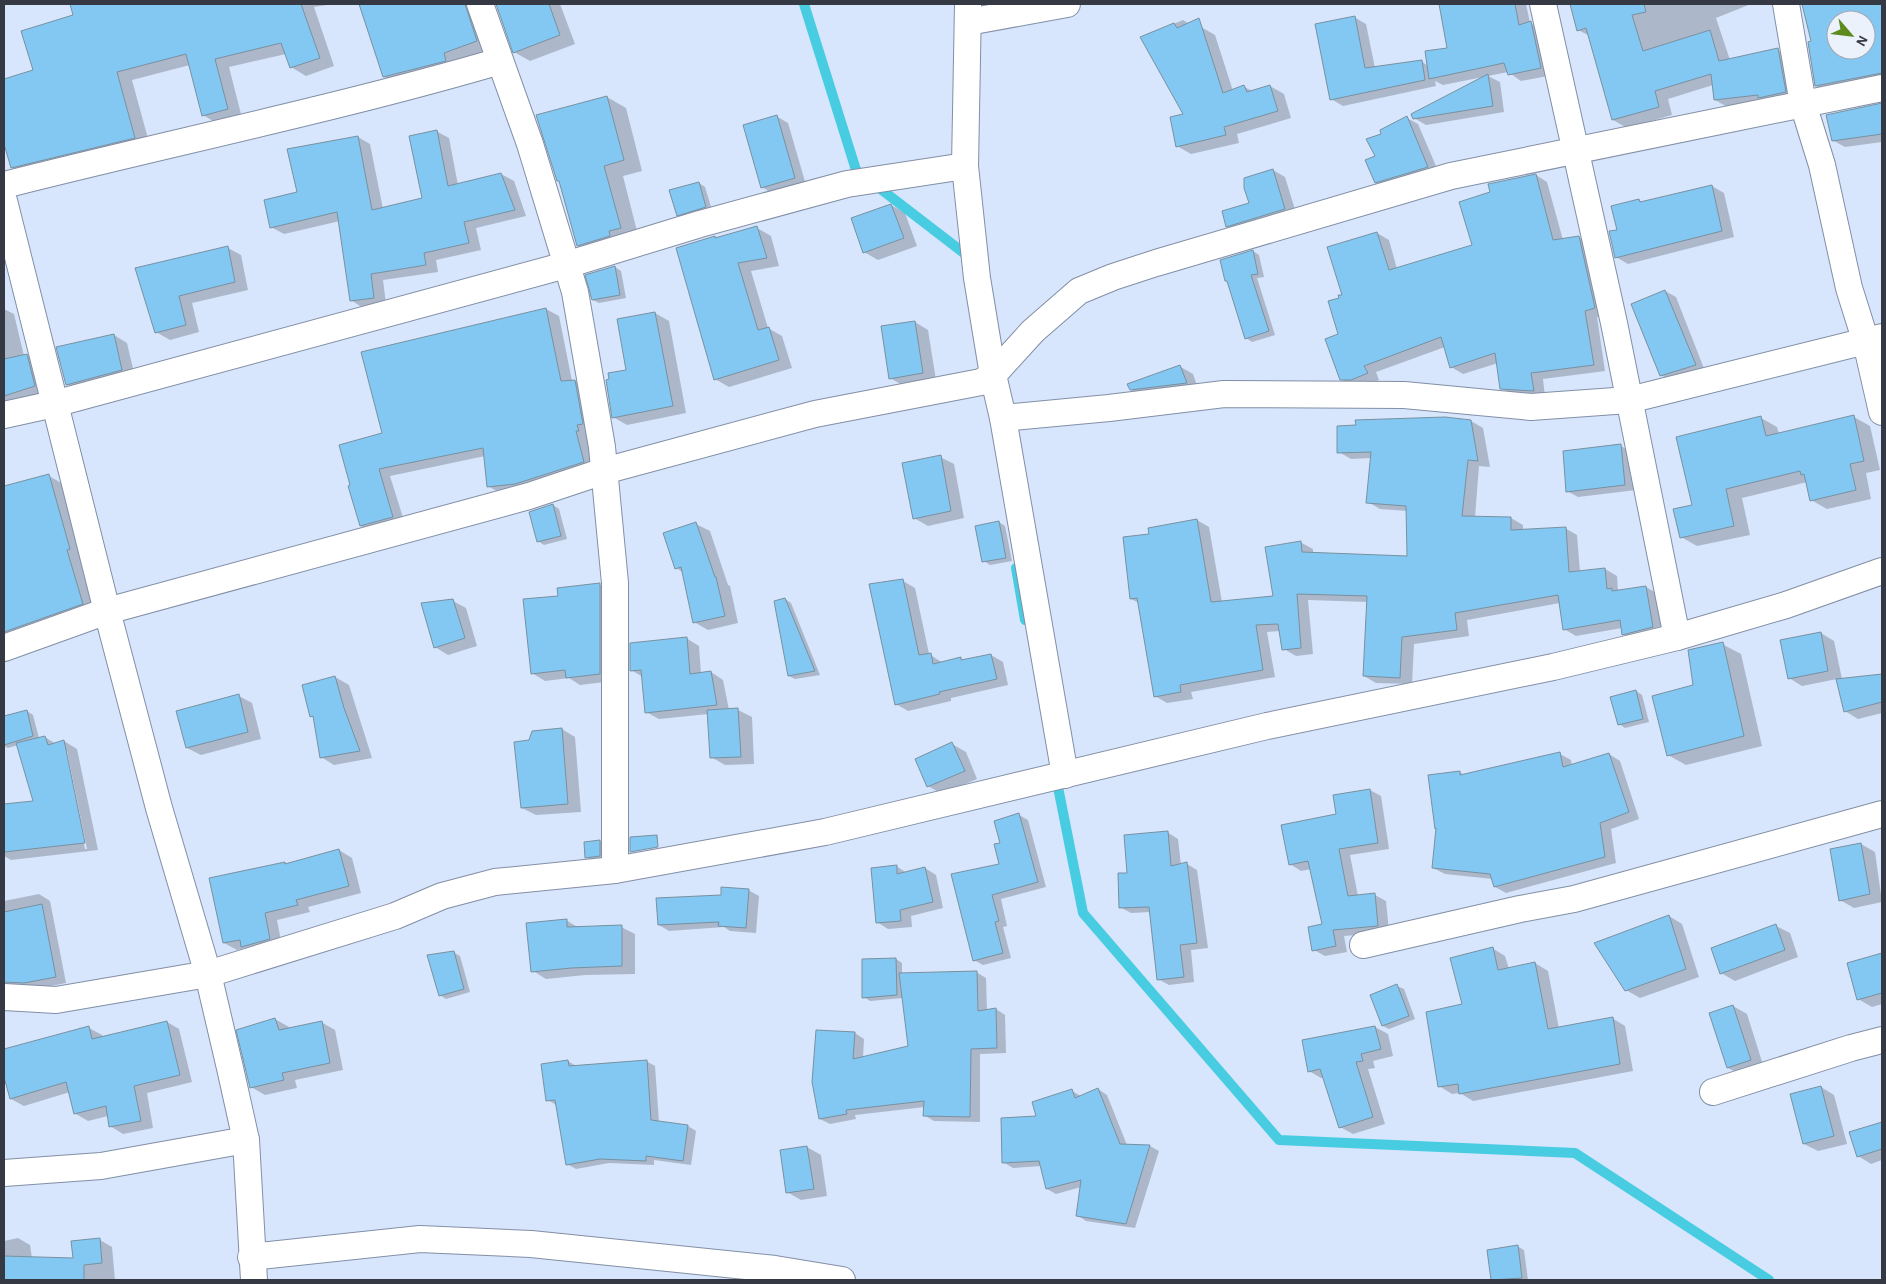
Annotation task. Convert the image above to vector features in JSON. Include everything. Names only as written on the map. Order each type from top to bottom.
[{"type":"street","points":[[480,4],[530,144],[575,292],[602,448],[615,583],[616,870]]},
{"type":"street","points":[[1065,775],[1004,418],[994,375],[977,278],[965,166],[968,13],[1067,4]]},
{"type":"street","points":[[1543,4],[1630,400],[1677,637]]},
{"type":"street","points":[[1786,4],[1802,104],[1822,165],[1849,288],[1874,340],[1882,412]]},
{"type":"street","points":[[4,186],[116,156],[408,88],[500,61]]},
{"type":"street","points":[[4,648],[107,611],[520,499],[604,471],[815,414],[982,382],[994,375],[1033,331],[1079,291],[1113,277],[1451,176],[1882,88]]},
{"type":"street","points":[[4,415],[54,404],[566,265],[700,224],[847,184],[965,166]]},
{"type":"street","points":[[4,201],[107,611],[159,808],[208,974],[246,1140],[253,1268],[420,1239],[531,1244],[776,1275],[842,1280]]},
{"type":"street","points":[[1004,418],[1224,394],[1404,395],[1531,407],[1630,400],[1874,340]]},
{"type":"street","points":[[4,997],[56,1000],[208,974],[395,916],[442,896],[495,882],[616,870],[825,832],[1268,726],[1553,667],[1677,637],[1786,605],[1882,571]]},
{"type":"street","points":[[1363,945],[1520,909],[1574,899],[1882,814]]},
{"type":"street","points":[[1713,1092],[1882,1040]]},
{"type":"street","points":[[4,1173],[101,1166],[246,1140]]},
{"type":"building","points":[[70,4],[301,4],[320,58],[290,68],[281,43],[215,59],[228,109],[202,116],[186,54],[117,72],[135,138],[11,168],[4,144],[4,79],[33,70],[21,31],[73,15]]},
{"type":"building","points":[[359,4],[465,4],[477,41],[444,53],[446,61],[383,77]]},
{"type":"building","points":[[496,4],[549,4],[560,35],[513,53]]},
{"type":"building","points":[[1439,4],[1515,4],[1519,25],[1531,21],[1541,68],[1508,75],[1504,63],[1429,79],[1425,51],[1447,48]]},
{"type":"building","points":[[1570,4],[1644,4],[1646,12],[1632,15],[1643,51],[1710,30],[1719,61],[1778,48],[1786,92],[1758,98],[1758,95],[1714,100],[1711,74],[1655,91],[1659,107],[1612,120],[1586,28],[1577,31]]},
{"type":"building","points":[[1802,4],[1882,4],[1882,73],[1815,86],[1808,42],[1811,41]]},
{"type":"building","points":[[1355,16],[1365,68],[1422,60],[1425,80],[1330,100],[1315,24]]},
{"type":"building","points":[[1199,18],[1223,93],[1244,85],[1247,92],[1270,85],[1278,111],[1224,127],[1226,135],[1176,147],[1170,117],[1183,114],[1140,37],[1174,23],[1177,28]]},
{"type":"building","points":[[1488,74],[1493,106],[1413,119],[1411,114]]},
{"type":"building","points":[[607,96],[624,160],[604,166],[621,228],[609,231],[610,236],[577,246],[559,181],[557,181],[536,115]]},
{"type":"building","points":[[1882,103],[1882,134],[1832,141],[1826,115]]},
{"type":"building","points":[[777,115],[795,178],[761,188],[743,125]]},
{"type":"building","points":[[1407,116],[1428,167],[1375,183],[1365,160],[1375,156],[1366,139],[1381,134],[1380,130]]},
{"type":"building","points":[[437,130],[448,186],[501,173],[515,210],[464,222],[469,243],[424,253],[426,265],[371,274],[374,298],[350,301],[337,212],[270,228],[264,200],[297,192],[287,149],[358,136],[372,210],[422,198],[409,136]]},
{"type":"building","points":[[1273,169],[1285,209],[1226,227],[1222,211],[1249,203],[1244,188],[1244,178]]},
{"type":"building","points":[[1536,174],[1553,240],[1579,236],[1595,308],[1585,311],[1594,365],[1531,373],[1534,391],[1500,389],[1495,353],[1450,368],[1441,337],[1364,366],[1368,373],[1351,380],[1340,380],[1325,339],[1338,334],[1328,301],[1339,298],[1338,295],[1342,295],[1327,247],[1377,232],[1389,270],[1472,245],[1459,202],[1490,192],[1488,184]]},
{"type":"building","points":[[699,182],[706,207],[677,216],[669,190]]},
{"type":"building","points":[[1712,185],[1722,231],[1615,258],[1609,231],[1617,230],[1611,206],[1639,199],[1640,202]]},
{"type":"building","points":[[891,204],[904,238],[863,253],[851,218]]},
{"type":"building","points":[[757,226],[767,258],[738,263],[758,330],[769,327],[779,360],[714,380],[676,248]]},
{"type":"building","points":[[228,246],[235,282],[179,296],[186,325],[155,333],[135,268]]},
{"type":"building","points":[[1253,250],[1258,274],[1251,275],[1269,331],[1245,339],[1227,281],[1225,281],[1220,260]]},
{"type":"building","points":[[615,266],[620,295],[592,300],[585,275]]},
{"type":"building","points":[[1665,290],[1696,365],[1660,376],[1631,304]]},
{"type":"building","points":[[546,308],[561,381],[575,380],[583,424],[577,425],[579,431],[576,431],[584,462],[515,484],[487,487],[483,448],[379,469],[393,517],[360,526],[348,486],[350,485],[339,445],[382,433],[361,352]]},
{"type":"building","points":[[655,312],[673,406],[612,418],[606,380],[609,379],[608,373],[626,370],[617,319]]},
{"type":"building","points":[[915,321],[923,373],[889,379],[881,326]]},
{"type":"building","points":[[114,334],[122,370],[66,385],[56,347]]},
{"type":"building","points":[[27,354],[35,386],[4,396],[4,359]]},
{"type":"building","points":[[1180,365],[1187,383],[1130,390],[1127,384]]},
{"type":"building","points":[[1854,415],[1864,461],[1850,464],[1856,490],[1810,501],[1804,474],[1801,475],[1800,471],[1726,489],[1734,526],[1680,538],[1673,509],[1692,505],[1676,437],[1761,416],[1766,436]]},
{"type":"building","points":[[1445,417],[1471,420],[1478,461],[1468,460],[1462,516],[1511,517],[1511,530],[1566,527],[1569,572],[1605,568],[1607,589],[1612,588],[1612,591],[1646,586],[1653,627],[1622,635],[1620,620],[1563,630],[1558,595],[1455,613],[1457,630],[1402,637],[1400,678],[1363,676],[1367,596],[1297,594],[1301,648],[1282,650],[1278,624],[1256,625],[1263,670],[1180,685],[1181,692],[1154,697],[1137,598],[1130,599],[1123,537],[1149,534],[1148,528],[1197,519],[1211,602],[1273,596],[1265,547],[1301,541],[1302,552],[1407,556],[1406,506],[1366,503],[1371,452],[1337,453],[1337,426],[1356,425],[1355,420]]},
{"type":"building","points":[[1621,444],[1625,485],[1566,492],[1563,451]]},
{"type":"building","points":[[941,455],[951,511],[913,519],[902,463]]},
{"type":"building","points":[[49,474],[70,549],[67,550],[83,604],[4,632],[4,486]]},
{"type":"building","points":[[553,504],[561,536],[537,542],[529,512]]},
{"type":"building","points":[[999,521],[1006,558],[982,562],[975,526]]},
{"type":"building","points":[[696,522],[716,577],[725,616],[693,623],[681,567],[675,569],[663,533]]},
{"type":"building","points":[[903,579],[919,655],[931,653],[933,664],[961,657],[961,660],[991,654],[997,679],[939,692],[940,694],[895,705],[869,584]]},
{"type":"building","points":[[600,583],[600,674],[566,678],[565,670],[531,674],[523,599],[558,596],[557,588]]},
{"type":"building","points":[[785,598],[815,671],[788,676],[774,601]]},
{"type":"building","points":[[453,599],[465,638],[434,648],[421,603]]},
{"type":"building","points":[[1821,632],[1828,671],[1788,679],[1780,640]]},
{"type":"building","points":[[687,637],[690,674],[711,671],[717,705],[645,713],[641,670],[630,671],[630,643]]},
{"type":"building","points":[[1723,642],[1744,736],[1667,756],[1652,696],[1693,685],[1688,650]]},
{"type":"building","points":[[1882,674],[1882,702],[1844,712],[1836,679]]},
{"type":"building","points":[[335,676],[344,708],[360,751],[320,758],[313,716],[310,717],[302,685]]},
{"type":"building","points":[[1636,690],[1643,719],[1618,725],[1610,697]]},
{"type":"building","points":[[239,694],[248,732],[186,748],[176,711]]},
{"type":"building","points":[[738,708],[741,757],[710,758],[707,710]]},
{"type":"building","points":[[27,710],[33,736],[4,745],[4,716]]},
{"type":"building","points":[[562,728],[568,804],[521,808],[514,742],[529,740],[532,731]]},
{"type":"building","points":[[45,736],[48,745],[64,740],[85,843],[4,852],[4,804],[33,801],[16,743]]},
{"type":"building","points":[[952,742],[965,771],[927,787],[915,759]]},
{"type":"building","points":[[1560,752],[1563,767],[1609,753],[1629,812],[1600,823],[1605,857],[1494,887],[1490,874],[1432,868],[1436,828],[1428,775],[1460,771],[1460,775]]},
{"type":"building","points":[[1370,789],[1378,843],[1339,849],[1348,896],[1375,893],[1378,926],[1333,930],[1336,946],[1312,951],[1308,927],[1322,924],[1308,861],[1289,865],[1281,825],[1336,814],[1333,795]]},
{"type":"building","points":[[1019,813],[1038,882],[992,895],[999,921],[995,922],[1003,953],[973,961],[951,874],[999,864],[994,844],[1000,843],[994,821]]},
{"type":"building","points":[[1168,831],[1171,866],[1187,862],[1197,943],[1180,945],[1184,977],[1157,980],[1149,907],[1119,908],[1118,873],[1127,873],[1124,835]]},
{"type":"building","points":[[657,835],[658,847],[630,852],[630,837]]},
{"type":"building","points":[[600,840],[600,856],[585,858],[584,842]]},
{"type":"building","points":[[1861,843],[1870,894],[1839,901],[1830,849]]},
{"type":"building","points":[[339,849],[349,886],[296,900],[298,905],[265,913],[270,939],[241,947],[240,940],[223,943],[209,878],[285,862],[285,864]]},
{"type":"building","points":[[897,865],[897,874],[925,867],[933,902],[900,910],[901,921],[876,923],[871,868]]},
{"type":"building","points":[[721,887],[749,889],[746,928],[718,926],[719,922],[658,925],[656,898],[721,895]]},
{"type":"building","points":[[42,904],[56,977],[24,983],[4,982],[4,912]]},
{"type":"building","points":[[1669,915],[1686,969],[1625,991],[1594,943]]},
{"type":"building","points":[[567,919],[567,927],[622,925],[622,966],[531,972],[526,923]]},
{"type":"building","points":[[1776,924],[1785,950],[1720,974],[1711,948]]},
{"type":"building","points":[[1493,947],[1498,970],[1535,962],[1548,1029],[1613,1017],[1620,1064],[1459,1094],[1458,1084],[1438,1087],[1426,1012],[1462,1004],[1450,958]]},
{"type":"building","points":[[454,951],[464,989],[439,996],[427,955]]},
{"type":"building","points":[[1882,953],[1882,993],[1857,1000],[1847,963]]},
{"type":"building","points":[[896,958],[897,995],[862,998],[862,959]]},
{"type":"building","points":[[977,971],[978,1011],[996,1008],[997,1048],[971,1049],[970,1117],[923,1116],[924,1101],[846,1110],[847,1114],[819,1119],[812,1082],[816,1030],[855,1032],[853,1059],[908,1046],[899,973]]},
{"type":"building","points":[[1397,984],[1409,1016],[1382,1026],[1370,995]]},
{"type":"building","points":[[1733,1005],[1751,1060],[1727,1068],[1709,1013]]},
{"type":"building","points":[[275,1018],[279,1030],[322,1021],[330,1063],[282,1073],[284,1080],[250,1088],[236,1030]]},
{"type":"building","points":[[167,1021],[180,1075],[134,1086],[141,1121],[109,1127],[106,1106],[74,1114],[66,1082],[10,1099],[4,1077],[4,1049],[89,1026],[92,1039]]},
{"type":"building","points":[[1375,1026],[1381,1049],[1361,1054],[1363,1061],[1356,1062],[1373,1117],[1339,1128],[1320,1069],[1308,1072],[1302,1040]]},
{"type":"building","points":[[568,1060],[569,1066],[647,1060],[651,1120],[688,1125],[683,1161],[646,1156],[646,1161],[600,1159],[566,1165],[555,1100],[546,1101],[541,1064]]},
{"type":"building","points":[[1821,1086],[1834,1136],[1803,1144],[1790,1094]]},
{"type":"building","points":[[1098,1088],[1120,1144],[1150,1145],[1126,1224],[1076,1216],[1081,1180],[1046,1189],[1039,1161],[1002,1163],[1001,1118],[1036,1116],[1032,1102],[1072,1089],[1075,1098]]},
{"type":"building","points":[[1882,1122],[1882,1149],[1857,1157],[1849,1132]]},
{"type":"building","points":[[807,1146],[814,1189],[786,1193],[780,1150]]},
{"type":"building","points":[[100,1238],[102,1263],[84,1265],[84,1280],[4,1280],[4,1256],[73,1258],[71,1241]]},
{"type":"building","points":[[1518,1245],[1522,1278],[1491,1280],[1487,1250]]},
{"type":"waterway","points":[[804,4],[856,170],[969,257],[969,260]]},
{"type":"waterway","points":[[1016,568],[1025,620]]},
{"type":"waterway","points":[[1056,777],[1083,913],[1279,1140],[1575,1153],[1769,1280]]}]
